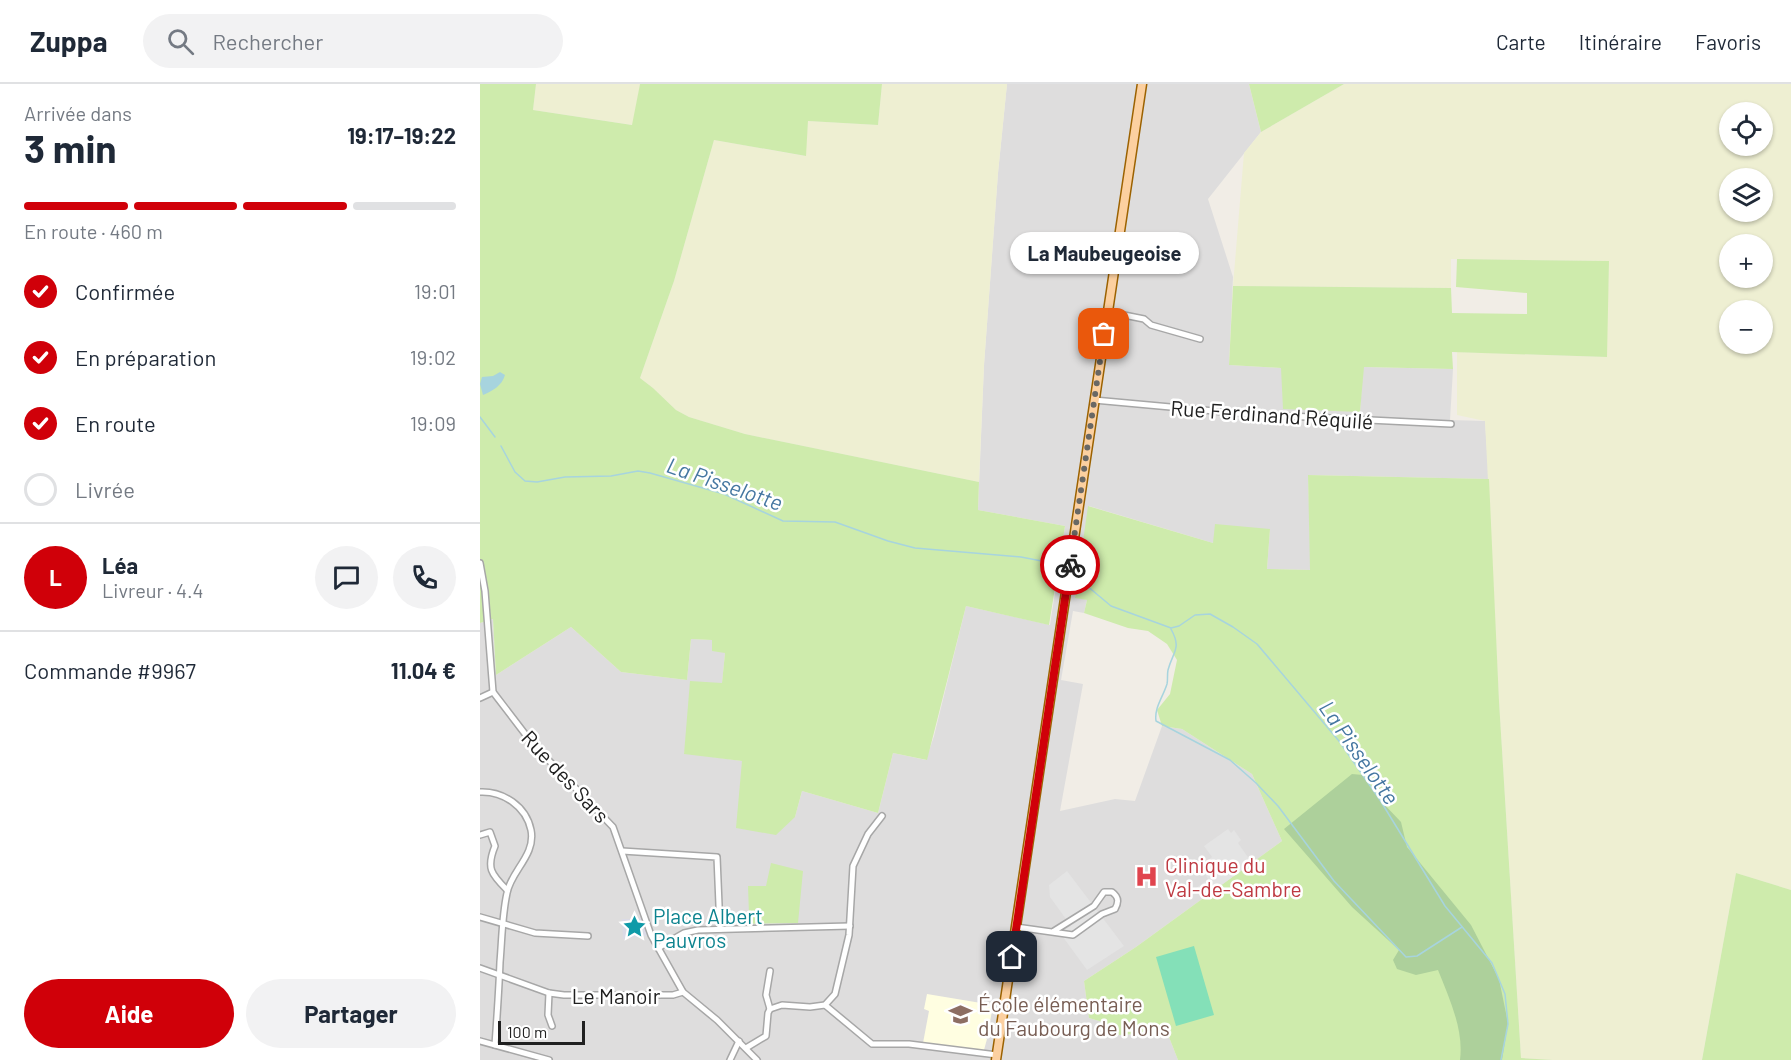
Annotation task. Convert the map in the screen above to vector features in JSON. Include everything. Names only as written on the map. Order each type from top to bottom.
[{"type":"main road","points":[[996,1058],[1142,84]]},
{"type":"street","points":[[1109,312],[1144,319],[1151,326],[1200,339]]},
{"type":"street","name":"Rue Ferdinand Réquilé","points":[[1094,400],[1247,414],[1451,424]]},
{"type":"street","points":[[480,563],[485,591],[493,692],[480,698]]},
{"type":"street","name":"Rue des Sars","points":[[493,692],[532,743],[613,827],[640,906],[658,948],[684,992],[717,1020],[757,1060]]},
{"type":"street","points":[[480,792],[497,793],[507,797],[522,812],[531,828],[530,849],[507,890],[502,924],[495,1045]]},
{"type":"street","points":[[746,1048],[766,1036],[768,1013],[771,1009],[782,1005],[810,1007],[825,1005],[838,988],[848,943],[853,866],[868,834],[882,816]]},
{"type":"street","points":[[487,824],[495,846],[490,856],[490,868],[500,884],[507,890]]},
{"type":"street","points":[[480,835],[490,832]]},
{"type":"street","points":[[622,851],[717,857],[720,929]]},
{"type":"street","points":[[1016,927],[1030,927],[1065,935],[1073,934],[1102,914],[1115,909],[1118,902],[1115,895],[1104,892],[1098,902],[1054,931]]},
{"type":"street","points":[[1098,902],[1101,909],[1108,912]]},
{"type":"street","points":[[1018,911],[1022,920],[1030,927]]},
{"type":"street","points":[[480,916],[535,933],[588,936]]},
{"type":"street","points":[[658,948],[684,933],[698,930],[850,926]]},
{"type":"street","name":"Le Manoir","points":[[480,968],[549,993],[576,996],[673,995],[684,992]]},
{"type":"street","points":[[770,971],[766,995],[771,1009]]},
{"type":"street","name":"Le Manoir","points":[[549,993],[548,1015],[552,1026]]},
{"type":"street","points":[[825,1005],[872,1044],[909,1044],[996,1058]]},
{"type":"street","points":[[480,1041],[549,1060]]},
{"type":"street","points":[[730,1060],[739,1041]]},
{"type":"shaded area","points":[[536,84],[640,84],[633,125],[533,110]]},
{"type":"shaded area","points":[[882,84],[1007,84],[984,365],[979,482],[745,434],[689,417],[676,410],[640,378],[674,281],[714,140],[805,156],[808,121],[878,125]]},
{"type":"shaded area","points":[[1007,84],[1249,84],[1261,132],[1208,199],[1233,277],[1229,365],[1281,368],[1360,412],[1363,367],[1453,369],[1450,420],[1485,421],[1489,479],[1308,475],[1311,570],[1267,569],[1270,529],[1213,543],[1089,506],[1075,597],[1087,600],[1084,613],[1073,611],[1061,680],[1083,684],[1060,811],[1115,799],[1135,801],[1162,726],[1182,729],[1252,774],[1282,841],[1136,947],[1084,981],[1089,1018],[1106,1023],[1119,1035],[1167,1032],[1178,1060],[480,1060],[480,623],[493,619],[496,675],[571,627],[621,672],[687,680],[691,639],[712,640],[725,653],[722,684],[684,753],[742,761],[795,817],[802,791],[878,813],[893,753],[926,760],[966,606],[1050,625],[1065,526],[978,510],[984,365]]},
{"type":"shaded area","points":[[1344,84],[1791,84],[1791,890],[1736,873],[1702,1060],[1521,1058],[1499,701],[1485,421],[1457,415],[1457,352],[1606,357],[1609,261],[1451,259],[1451,288],[1233,286],[1244,153],[1261,132]]},
{"type":"shaded area","points":[[1228,829],[1231,833],[1234,830],[1241,840],[1238,843],[1252,863],[1202,899],[1195,889],[1208,879],[1205,874],[1207,867],[1211,864],[1208,860],[1212,857],[1204,846]]},
{"type":"shaded area","points":[[1067,871],[1124,946],[1087,970],[1060,933],[1071,926],[1050,897],[1049,885]]},
{"type":"shaded area","name":"Place Albert Pauvros","points":[[644,917],[651,935],[623,939],[622,919]]},
{"type":"shaded area","points":[[927,994],[993,1005],[990,1022],[986,1023],[984,1037],[987,1039],[984,1050],[923,1043],[929,1011],[924,1009]]},
{"type":"green space","points":[[480,84],[536,84],[533,110],[632,125],[640,84],[882,84],[878,125],[808,121],[806,156],[714,140],[674,281],[640,378],[676,410],[689,417],[745,434],[979,482],[978,510],[1065,526],[1049,625],[966,606],[927,760],[893,753],[878,813],[802,791],[795,817],[776,835],[736,828],[742,761],[684,754],[690,681],[722,683],[725,653],[712,651],[712,640],[691,639],[687,680],[621,672],[571,627],[496,675],[493,619],[480,623]]},
{"type":"green space","points":[[1249,84],[1344,84],[1261,132]]},
{"type":"green space","points":[[1457,259],[1609,261],[1607,357],[1452,352],[1453,369],[1364,367],[1360,412],[1283,409],[1281,368],[1229,365],[1233,286],[1451,288],[1452,313],[1527,314],[1527,293],[1456,287]]},
{"type":"green space","points":[[1308,475],[1489,479],[1499,701],[1521,1058],[1553,1060],[1178,1060],[1167,1032],[1119,1035],[1106,1023],[1089,1018],[1084,981],[1136,947],[1282,841],[1252,774],[1182,729],[1162,726],[1157,710],[1170,694],[1177,660],[1167,644],[1148,631],[1128,628],[1084,613],[1087,600],[1075,598],[1088,506],[1213,543],[1215,524],[1270,529],[1267,569],[1310,570]]},
{"type":"green space","points":[[1352,774],[1363,775],[1380,800],[1401,822],[1407,847],[1471,925],[1499,979],[1508,1023],[1502,1060],[1460,1060],[1458,1025],[1438,970],[1416,975],[1397,969],[1393,960],[1399,950],[1352,907],[1284,829]]},
{"type":"green space","points":[[771,863],[803,871],[798,923],[724,924],[723,916],[749,915],[748,886],[766,886]]},
{"type":"green space","points":[[1736,873],[1791,890],[1791,1060],[1702,1060]]},
{"type":"green space","points":[[1194,946],[1214,1015],[1176,1026],[1156,957]]},
{"type":"water","points":[[500,372],[505,375],[502,382],[483,395],[480,384],[482,377],[493,376]]},
{"type":"waterway","name":"La Pisselotte","points":[[480,417],[495,437]]},
{"type":"waterway","name":"La Pisselotte","points":[[501,446],[515,472],[525,481],[611,476],[638,471],[724,494],[783,521],[835,522],[915,548],[1021,557],[1052,563],[1059,569]]},
{"type":"waterway","name":"La Pisselotte","points":[[1080,580],[1111,606],[1171,628],[1179,626],[1195,615],[1210,614],[1257,644],[1339,741],[1380,800],[1445,906],[1492,963],[1505,994],[1508,1024],[1501,1060]]},
{"type":"waterway","points":[[1171,629],[1176,641],[1176,650],[1168,670],[1167,684],[1156,712],[1156,721],[1230,760],[1256,783],[1278,806],[1334,881],[1406,957],[1417,956],[1462,927]]},
{"type":"way so far","points":[[1070,565],[1104,334]]},
{"type":"place","name":"La Maubeugeoise","points":[[1104,334]]},
{"type":"place","name":"Clinique du Val-de-Sambre","points":[[1147,876]]},
{"type":"place","name":"Place Albert Pauvros","points":[[635,927]]},
{"type":"place","name":"École élémentaire du Faubourg de Mons","points":[[960,1015]]},
{"type":"route","points":[[1012,957],[1070,565]]}]
